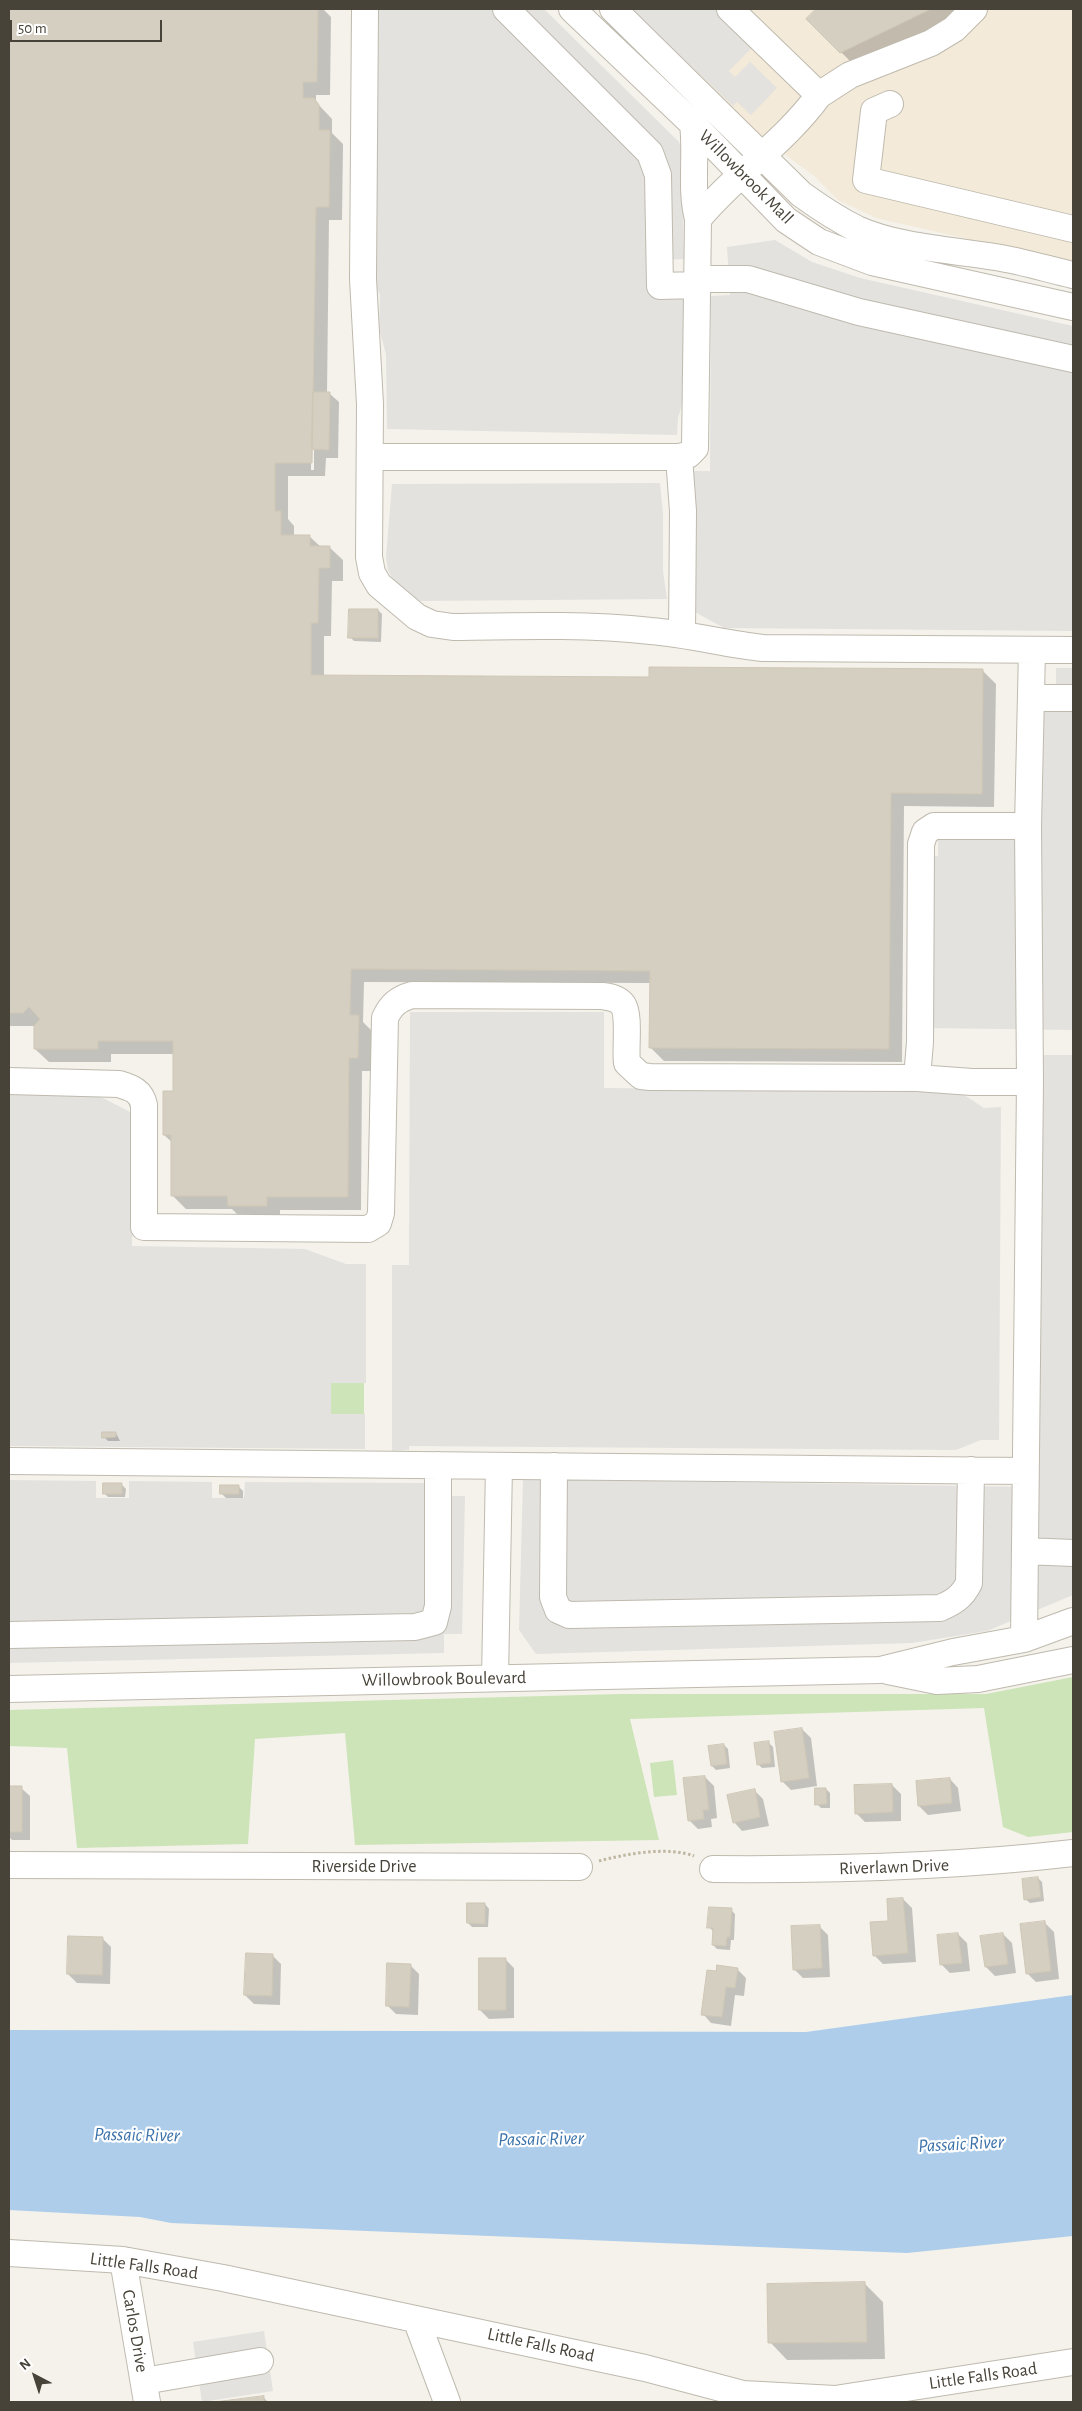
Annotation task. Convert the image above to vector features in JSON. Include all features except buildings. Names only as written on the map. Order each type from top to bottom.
[{"type":"street","points":[[365,9],[363,279],[370,404],[369,557],[372,573],[379,585],[417,617],[432,624],[453,627],[595,626],[682,635],[728,645],[763,648],[1073,650]]},
{"type":"street","points":[[506,9],[650,153],[658,175],[660,286],[748,279],[859,312],[1073,359]]},
{"type":"street","name":"Willowbrook Mall","points":[[572,9],[693,124],[786,220],[819,242],[872,262],[1073,307]]},
{"type":"street","name":"Willowbrook Mall","points":[[613,9],[801,194],[827,212],[858,229],[929,248],[998,258],[1073,275]]},
{"type":"street","points":[[730,9],[819,95]]},
{"type":"street","points":[[698,219],[717,196],[805,114],[819,95],[850,75],[931,43],[954,29],[974,9]]},
{"type":"street","points":[[890,104],[874,111],[866,180],[1073,229]]},
{"type":"street","points":[[370,457],[679,457],[688,455],[695,448],[698,219],[692,198],[695,144],[693,124]]},
{"type":"street","points":[[679,457],[683,511],[682,635]]},
{"type":"street","points":[[1024,1639],[1030,1082],[1028,826],[1032,650]]},
{"type":"street","points":[[1031,698],[1073,698]]},
{"type":"street","points":[[916,1078],[920,1042],[921,844],[925,832],[934,826],[1028,826]]},
{"type":"street","points":[[9,1081],[119,1084],[136,1090],[141,1095],[144,1105],[144,1227],[368,1229],[378,1223],[381,1213],[385,1018],[390,1008],[400,999],[412,995],[602,996],[614,998],[622,1004],[626,1012],[627,1063],[641,1076],[650,1078],[916,1078],[972,1082],[1030,1082]]},
{"type":"street","points":[[9,1461],[1025,1470]]},
{"type":"street","points":[[9,1635],[415,1628],[434,1622],[438,1606],[438,1465]]},
{"type":"street","points":[[495,1678],[499,1466]]},
{"type":"street","points":[[554,1466],[553,1597],[558,1610],[569,1616],[940,1608],[954,1602],[964,1594],[970,1583],[971,1470]]},
{"type":"street","points":[[1025,1551],[1073,1553]]},
{"type":"street","name":"Willowbrook Boulevard","points":[[9,1689],[880,1670],[953,1652],[1024,1639],[1073,1621]]},
{"type":"street","name":"Willowbrook Boulevard","points":[[880,1670],[938,1682],[978,1680],[1073,1660]]},
{"type":"street","name":"Riverlawn Drive","points":[[714,1868],[873,1868],[946,1865],[1073,1853]]},
{"type":"street","name":"Riverside Drive","points":[[9,1865],[579,1867]]},
{"type":"street","name":"Little Falls Road","points":[[9,2253],[123,2260],[223,2278],[636,2366],[710,2393],[835,2399],[936,2393],[1073,2362]]},
{"type":"street","name":"Carlos Drive","points":[[123,2260],[146,2392]]},
{"type":"street","points":[[416,2319],[447,2402]]},
{"type":"street","points":[[146,2392],[260,2361]]},
{"type":"path","points":[[579,1867],[620,1856],[672,1852],[691,1855],[704,1860],[714,1868]]},
{"type":"shaded area","points":[[370,9],[544,9],[679,142],[682,150],[684,259],[666,260],[685,296],[686,391],[678,418],[677,435],[387,429],[386,354],[379,329],[380,295],[368,268]]},
{"type":"shaded area","points":[[623,9],[1073,9],[1073,263],[876,218],[838,200],[814,176],[745,125]]},
{"type":"shaded area","points":[[631,9],[745,9],[768,31],[729,71],[735,77],[750,62],[777,88],[751,115],[737,102],[733,106]]},
{"type":"shaded area","points":[[775,240],[812,262],[860,278],[1073,326],[1073,631],[724,628],[695,612],[691,471],[710,471],[711,296],[730,295],[727,247]]},
{"type":"shaded area","points":[[660,483],[663,514],[663,571],[667,599],[420,601],[396,586],[388,570],[386,557],[392,484]]},
{"type":"shaded area","points":[[1056,668],[1073,668],[1073,1030],[929,1028],[930,856],[938,856],[938,839],[1036,840],[1037,708],[1056,685]]},
{"type":"shaded area","points":[[410,1012],[604,1012],[604,1088],[958,1091],[984,1108],[1001,1107],[999,1440],[981,1440],[956,1450],[409,1446],[409,1450],[392,1451],[392,1265],[409,1265]]},
{"type":"shaded area","points":[[1042,1055],[1073,1055],[1073,1595],[987,1631],[912,1643],[536,1654],[519,1630],[523,1479],[1037,1487]]},
{"type":"shaded area","points":[[9,1094],[99,1096],[132,1113],[132,1246],[305,1249],[346,1264],[366,1264],[366,1383],[331,1383],[331,1414],[365,1414],[365,1449],[9,1446]]},
{"type":"shaded area","points":[[9,1480],[96,1481],[96,1498],[129,1498],[129,1481],[212,1482],[212,1498],[244,1498],[245,1482],[424,1483],[447,1496],[465,1496],[462,1634],[444,1634],[444,1653],[9,1663]]},
{"type":"shaded area","points":[[264,2331],[273,2391],[202,2402],[193,2342]]},
{"type":"green space","points":[[331,1382],[364,1382],[364,1414],[330,1414]]},
{"type":"green space","points":[[1073,1677],[1073,1832],[1028,1837],[1003,1827],[984,1708],[630,1719],[659,1840],[355,1845],[345,1733],[255,1739],[248,1844],[77,1848],[67,1748],[9,1746],[9,1710],[620,1694],[986,1694]]},
{"type":"green space","points":[[673,1760],[677,1795],[654,1797],[650,1763]]},
{"type":"water","name":"Passaic River","points":[[1073,1995],[1073,2236],[907,2253],[171,2223],[140,2217],[9,2210],[9,2030],[806,2032]]}]
